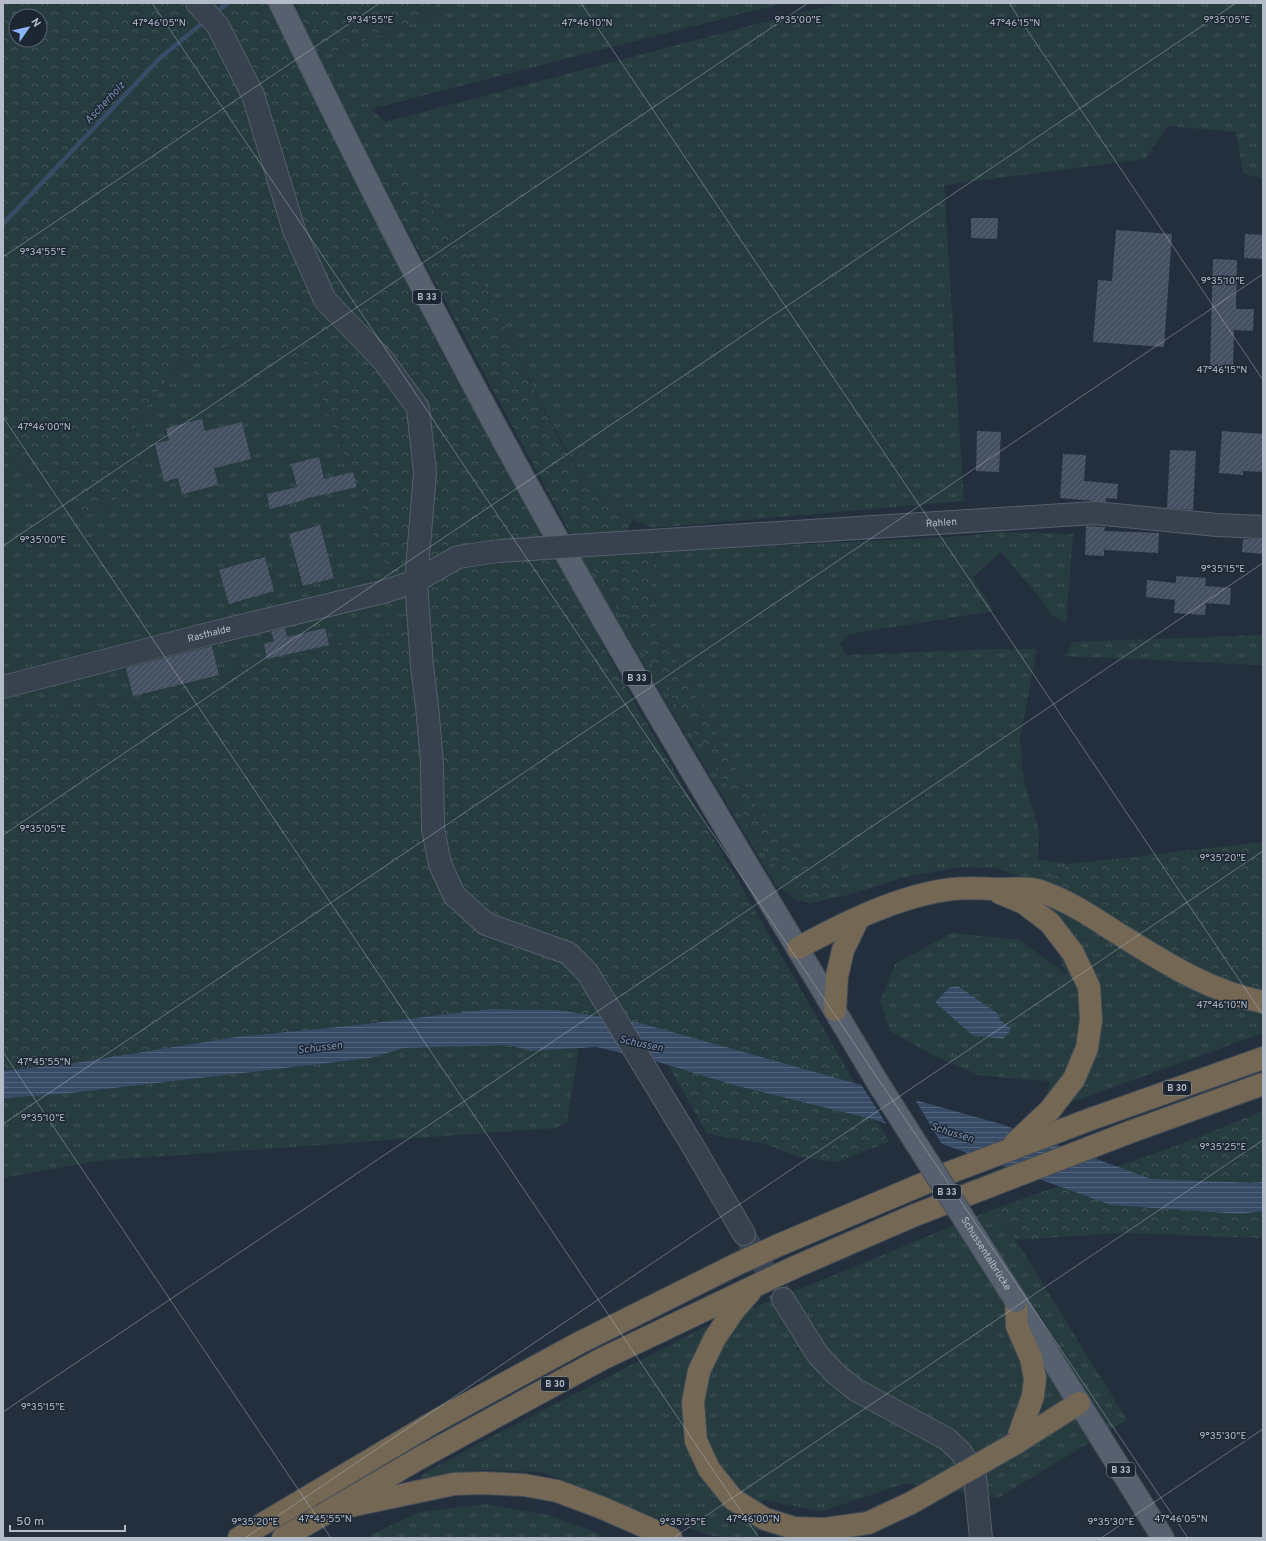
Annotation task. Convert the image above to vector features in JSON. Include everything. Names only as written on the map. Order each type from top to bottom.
[{"type":"highway","points":[[798,948],[858,919],[898,902],[926,894],[971,887],[988,889],[1036,890],[1069,904],[1167,964],[1208,985],[1249,999],[1263,1002]]},
{"type":"highway","points":[[988,889],[1024,903],[1050,923],[1073,953],[1089,987],[1091,1020],[1087,1048],[1074,1078],[1050,1110],[1006,1152]]},
{"type":"highway","points":[[835,1010],[836,976],[844,950],[858,919]]},
{"type":"highway","name":"B 30","points":[[239,1538],[434,1422],[572,1347],[735,1265],[951,1172],[1091,1119],[1263,1058]]},
{"type":"highway","name":"B 30","points":[[363,1498],[466,1433],[602,1359],[795,1267],[915,1215],[1130,1132],[1263,1084]]},
{"type":"highway","points":[[756,1286],[734,1310],[715,1338],[699,1371],[693,1402],[696,1441],[709,1469],[734,1499],[765,1519],[794,1528],[825,1529],[868,1523]]},
{"type":"highway","points":[[1016,1301],[1017,1326],[1031,1358],[1035,1378],[1033,1396],[1016,1442]]},
{"type":"highway","points":[[838,1538],[911,1503],[1080,1403]]},
{"type":"highway","points":[[283,1538],[332,1509],[363,1498],[454,1484],[482,1483],[524,1485],[557,1491],[600,1507],[671,1538]]},
{"type":"main road","name":"B 33","points":[[280,3],[335,116],[429,301],[549,523],[630,665],[798,948]]},
{"type":"main road","name":"Schussentalbrücke","points":[[798,948],[878,1083],[1080,1403],[1163,1538]]},
{"type":"street","points":[[199,5],[218,26],[253,95],[294,230],[326,300],[384,360],[418,408],[425,473],[416,581],[422,666],[432,762],[433,829],[440,864],[454,895],[486,924],[568,953],[587,972],[694,1148],[744,1234]]},
{"type":"street","name":"Rahlen","points":[[499,551],[1094,513],[1217,524],[1263,526]]},
{"type":"street","name":"Rasthalde","points":[[3,687],[216,632],[383,592],[416,581],[458,557],[499,551]]},
{"type":"street","points":[[783,1299],[818,1355],[836,1374],[856,1390],[947,1439],[961,1452],[975,1477],[981,1538]]},
{"type":"green space","points":[[3,3],[269,3],[444,357],[545,536],[499,539],[450,552],[455,569],[555,557],[624,684],[889,1142],[837,1162],[799,1157],[766,1144],[707,1134],[664,1058],[558,1010],[490,1009],[357,1025],[236,1037],[74,1063],[3,1071],[3,725],[99,706],[407,628],[311,366],[245,341],[178,364],[135,423],[140,487],[83,517],[13,459],[3,460]]},
{"type":"green space","points":[[295,3],[437,3],[427,18],[318,57]]},
{"type":"green space","points":[[437,3],[783,3],[371,109],[385,122],[842,3],[1263,3],[1263,179],[1243,173],[1236,132],[1168,126],[1145,159],[944,185],[964,501],[653,528],[633,520],[629,514],[603,497],[590,486],[572,460],[540,401],[472,259],[387,167],[378,176],[318,57],[427,18]]},
{"type":"green space","points":[[386,167],[409,175],[456,243],[472,259],[557,436],[571,460],[589,484],[602,496],[627,513],[633,520],[626,531],[571,535],[378,176]]},
{"type":"green space","points":[[245,341],[311,366],[407,628],[99,706],[3,725],[3,460],[13,459],[83,517],[140,487],[135,423],[178,364]]},
{"type":"green space","points":[[998,532],[1073,534],[1066,623],[1052,615],[1031,587],[1001,552],[973,577],[993,611],[850,634],[840,643],[846,655],[995,649],[1037,649],[1020,738],[1023,778],[1039,830],[1038,859],[1069,864],[1043,883],[995,868],[958,867],[905,877],[848,895],[811,903],[796,900],[775,884],[578,554],[583,553],[735,799],[753,836],[796,892],[846,867],[804,860],[768,826],[649,611],[655,552],[966,536]]},
{"type":"green space","points":[[655,545],[649,611],[768,826],[804,860],[847,867],[841,887],[819,897],[796,892],[777,870],[753,835],[735,799],[583,553]]},
{"type":"green space","points":[[1263,635],[1263,665],[1063,656],[1069,651],[1072,642]]},
{"type":"green space","points":[[1263,842],[1263,1002],[1249,999],[1043,883],[1069,864]]},
{"type":"green space","points":[[1036,890],[1263,1002],[1263,1033],[1050,1110],[1091,1020]]},
{"type":"green space","points":[[952,933],[1020,940],[1067,975],[1051,939],[1071,966],[1083,1006],[1079,1043],[1068,1071],[1047,1094],[1050,1081],[981,1076],[932,1055],[890,1031],[880,1001],[895,964]]},
{"type":"green space","points":[[509,1045],[531,1051],[579,1048],[567,1122],[556,1128],[96,1161],[3,1178],[3,1098],[62,1094],[371,1058],[404,1048]]},
{"type":"green space","points":[[1263,1111],[1263,1238],[1122,1233],[1016,1240],[996,1208],[1170,1148]]},
{"type":"green space","points":[[996,1208],[1127,1420],[998,1498],[907,1483],[822,1511],[763,1500],[757,1538],[720,1538],[626,1508],[543,1472],[478,1470],[419,1480],[423,1474],[481,1442],[713,1323],[805,1287]]},
{"type":"green space","points":[[486,1504],[553,1516],[609,1538],[367,1538],[419,1512]]},
{"type":"water","points":[[958,986],[997,1013],[1001,1021],[1012,1029],[1003,1039],[972,1035],[935,1002],[950,987]]},
{"type":"water","name":"Schussen","points":[[490,1009],[558,1010],[640,1023],[1001,1124],[1151,1179],[1256,1183],[1263,1181],[1263,1211],[1241,1214],[1111,1205],[876,1120],[737,1086],[648,1059],[596,1047],[531,1051],[509,1045],[404,1048],[371,1058],[62,1094],[3,1098],[3,1071],[74,1063],[236,1037],[357,1025]]},
{"type":"pier","points":[[859,1081],[913,1096],[943,1146],[887,1125]]},
{"type":"building","points":[[971,218],[998,218],[997,239],[971,238]]},
{"type":"building","points":[[1116,230],[1172,234],[1164,347],[1093,342],[1098,280],[1112,281]]},
{"type":"building","points":[[1245,234],[1263,235],[1263,259],[1244,258]]},
{"type":"building","points":[[1213,259],[1237,260],[1236,309],[1254,309],[1253,331],[1234,330],[1233,371],[1210,370]]},
{"type":"building","points":[[202,419],[205,431],[242,422],[251,459],[214,468],[218,485],[182,494],[178,478],[164,482],[155,444],[169,440],[166,428]]},
{"type":"building","points":[[977,431],[1001,432],[999,472],[976,471]]},
{"type":"building","points":[[1222,431],[1263,434],[1263,472],[1243,471],[1243,475],[1219,473]]},
{"type":"building","points":[[1170,450],[1196,451],[1193,510],[1167,508]]},
{"type":"building","points":[[1063,454],[1086,455],[1084,481],[1118,484],[1117,499],[1106,498],[1106,502],[1060,498]]},
{"type":"building","points":[[319,457],[324,479],[353,472],[357,487],[304,499],[305,500],[270,509],[267,494],[297,487],[291,464]]},
{"type":"building","points":[[320,525],[334,578],[303,586],[289,534]]},
{"type":"building","points":[[1086,526],[1105,527],[1104,531],[1159,533],[1158,553],[1104,550],[1104,556],[1085,555]]},
{"type":"building","points":[[1243,539],[1263,539],[1263,554],[1242,552]]},
{"type":"building","points":[[265,557],[274,591],[229,604],[219,570]]},
{"type":"building","points":[[1176,576],[1206,578],[1205,586],[1231,588],[1230,605],[1206,603],[1205,615],[1174,613],[1175,600],[1146,597],[1147,580],[1176,583]]},
{"type":"building","points":[[285,628],[287,637],[325,628],[329,645],[267,659],[264,644],[274,641],[271,632]]},
{"type":"building","points":[[212,646],[219,675],[133,696],[126,668]]},
{"type":"waterway","name":"Ascherholz","points":[[215,13],[228,3]]},
{"type":"waterway","name":"Ascherholz","points":[[3,224],[160,58],[206,20]]},
{"type":"tunnel","points":[[744,1234],[783,1299]]}]
